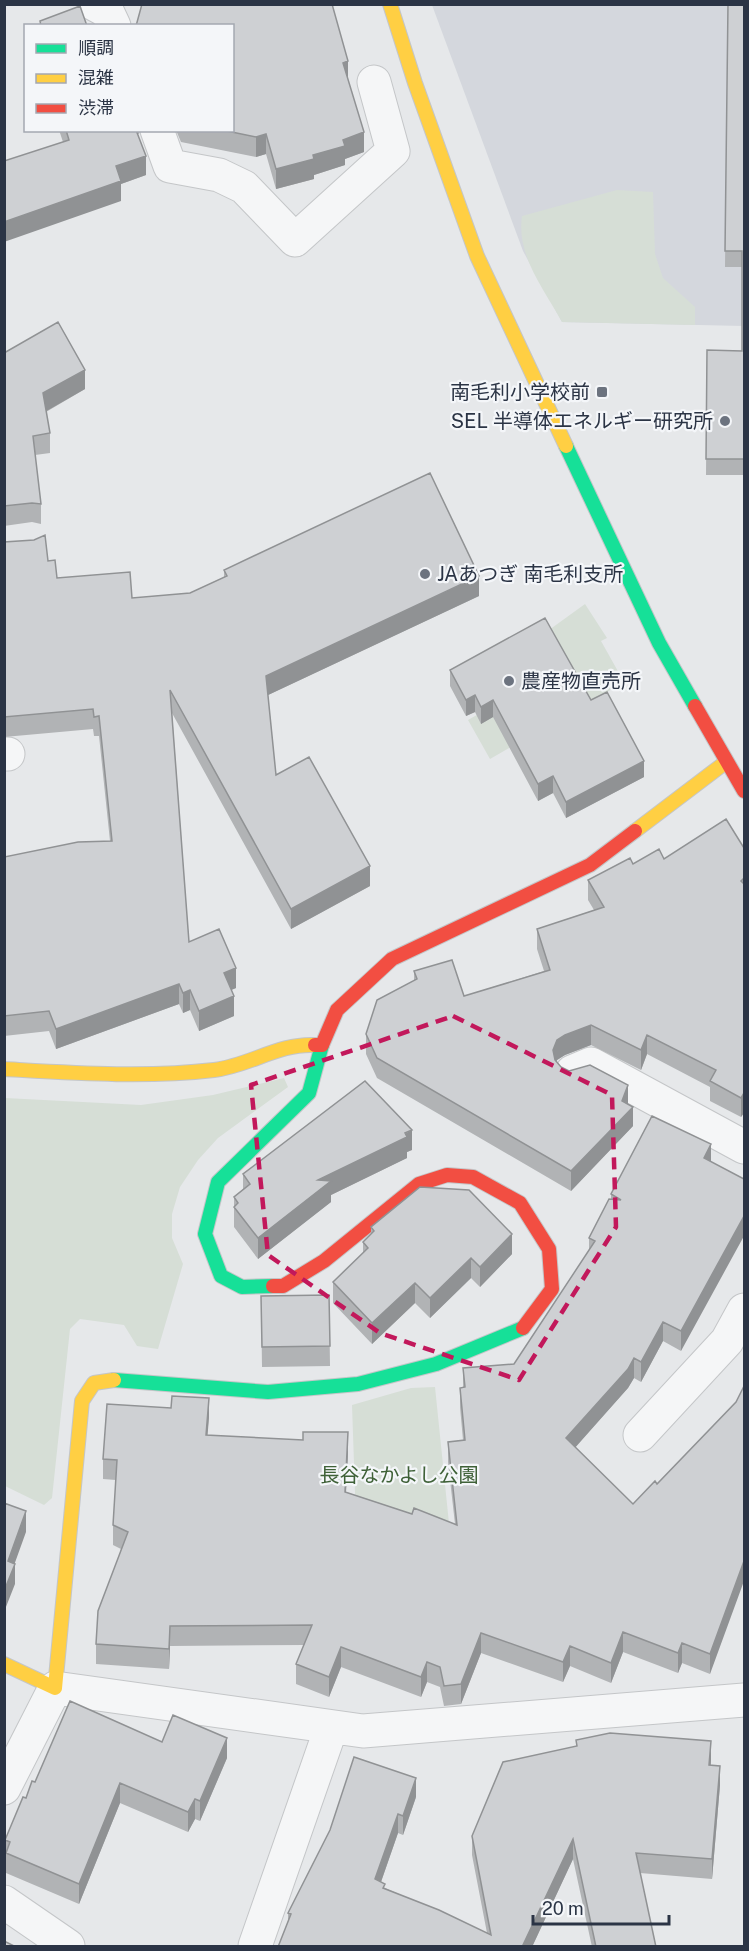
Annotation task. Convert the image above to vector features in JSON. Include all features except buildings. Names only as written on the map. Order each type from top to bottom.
[{"type":"street","points":[[94,4],[107,11],[113,24]]},
{"type":"street","points":[[390,4],[415,83],[477,256],[659,643],[735,755],[744,791]]},
{"type":"street","points":[[158,132],[170,166],[219,175],[244,187],[295,240],[393,151],[374,82]]},
{"type":"street","points":[[4,1788],[55,1688],[82,1401],[94,1383],[116,1380],[268,1392],[358,1384],[436,1364],[525,1327],[552,1289],[549,1249],[520,1203],[473,1177],[447,1175],[419,1184],[324,1261],[283,1286],[242,1287],[221,1276],[205,1234],[218,1182],[309,1093],[322,1045],[337,1010],[392,959],[590,865],[735,755]]},
{"type":"street","points":[[4,1070],[125,1075],[218,1070],[302,1042],[322,1045]]},
{"type":"street","points":[[572,1072],[591,1064],[744,1147]]},
{"type":"street","points":[[639,1435],[736,1346],[744,1310]]},
{"type":"street","points":[[4,1664],[55,1688],[363,1731],[744,1700]]},
{"type":"street","points":[[255,1947],[332,1728]]},
{"type":"street","points":[[4,1902],[68,1947]]},
{"type":"highlighted area","points":[[453,1016],[612,1095],[616,1227],[519,1380],[380,1333],[268,1255],[251,1085]]},
{"type":"shaded area","points":[[432,5],[744,5],[744,326],[562,322],[523,251]]},
{"type":"green space","points":[[617,190],[653,192],[655,254],[663,278],[695,307],[695,325],[562,322],[540,284],[523,244],[522,216]]},
{"type":"green space","points":[[585,604],[607,638],[601,641],[624,682],[490,759],[468,720],[566,664],[549,630]]},
{"type":"green space","points":[[284,1078],[288,1087],[218,1138],[198,1160],[180,1187],[172,1214],[172,1238],[183,1264],[158,1349],[137,1346],[124,1325],[80,1319],[70,1329],[52,1498],[44,1505],[5,1486],[5,1098],[141,1105],[213,1095]]},
{"type":"green space","name":"長谷なかよし公園","points":[[435,1387],[450,1533],[356,1522],[352,1405],[411,1388]]},
{"type":"traffic: fast","points":[[566,446],[659,643],[695,706]]},
{"type":"traffic: fast","points":[[273,1286],[242,1287],[221,1276],[205,1234],[218,1182],[309,1093],[322,1045]]},
{"type":"traffic: fast","points":[[114,1380],[268,1392],[358,1384],[436,1364],[523,1328]]},
{"type":"traffic: slow","points":[[390,4],[415,83],[477,256],[566,446]]},
{"type":"traffic: slow","points":[[635,831],[726,762]]},
{"type":"traffic: slow","points":[[4,1069],[109,1074],[162,1074],[214,1070],[227,1068],[276,1051],[302,1045],[315,1045]]},
{"type":"traffic: slow","points":[[4,1664],[55,1688],[82,1401],[94,1383],[114,1380]]},
{"type":"traffic: jam","points":[[695,706],[744,791]]},
{"type":"traffic: jam","points":[[315,1045],[322,1045],[337,1010],[392,959],[590,865],[635,831]]},
{"type":"traffic: jam","points":[[273,1286],[283,1286],[324,1261],[419,1184],[447,1175],[473,1177],[520,1203],[549,1249],[552,1289],[523,1328]]},
{"type":"place","name":"南毛利小学校前","points":[[602,392]]},
{"type":"place","name":"SEL 半導体エネルギー研究所","points":[[725,421]]},
{"type":"place","name":"JAあつぎ 南毛利支所","points":[[425,574]]},
{"type":"place","name":"農産物直売所","points":[[509,681]]}]
